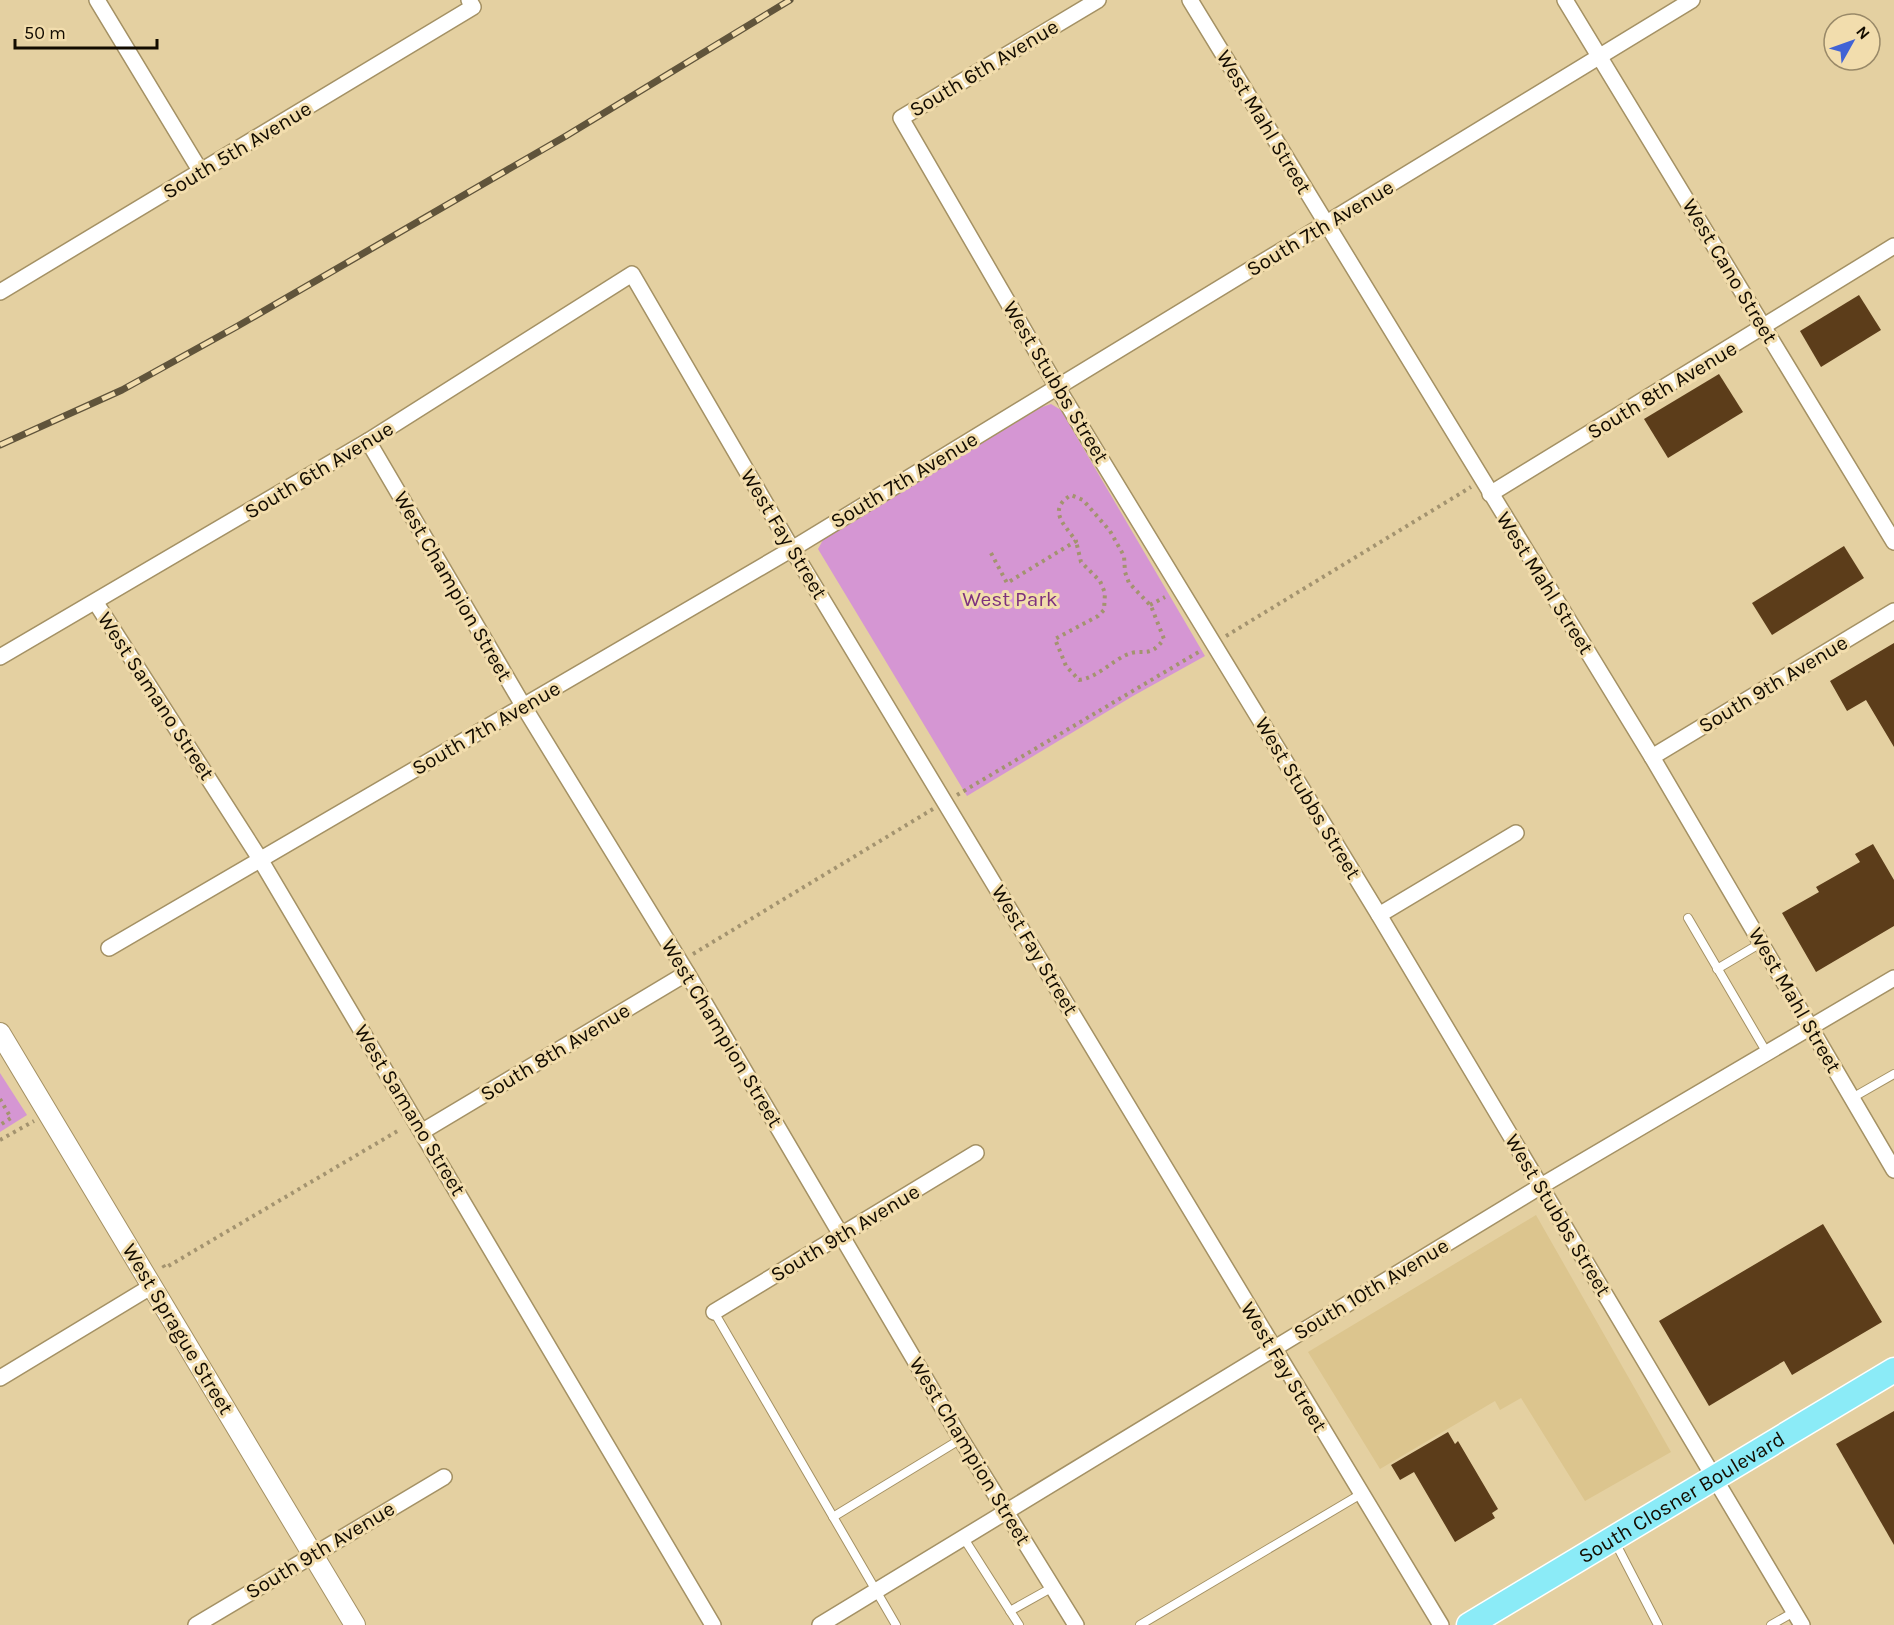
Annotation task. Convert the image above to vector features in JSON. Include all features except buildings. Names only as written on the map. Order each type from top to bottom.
[{"type":"main road","name":"South Closner Boulevard","points":[[1469,1625],[1894,1370]]},
{"type":"street","points":[[98,0],[201,172]]},
{"type":"street","name":"South 6th Avenue","points":[[901,118],[1098,0]]},
{"type":"street","name":"West Mahl Street","points":[[1190,0],[1652,757],[1894,1170]]},
{"type":"street","name":"West Cano Street","points":[[1565,0],[1894,542]]},
{"type":"street","name":"South 7th Avenue","points":[[110,948],[792,549],[1692,0]]},
{"type":"street","name":"South 5th Avenue","points":[[0,292],[201,172],[471,4]]},
{"type":"street","name":"West Stubbs Street","points":[[901,118],[1058,387],[1379,915],[1713,1479],[1798,1618]]},
{"type":"street","name":"South 8th Avenue","points":[[1490,494],[1894,246]]},
{"type":"street","name":"South 6th Avenue","points":[[0,657],[96,603],[368,441],[632,274]]},
{"type":"street","name":"West Fay Street","points":[[632,274],[792,549],[1441,1625]]},
{"type":"street","name":"West Champion Street","points":[[368,441],[524,707],[687,973],[961,1439],[1076,1625]]},
{"type":"street","name":"West Samano Street","points":[[96,603],[260,860],[423,1131],[713,1625]]},
{"type":"street","name":"South 9th Avenue","points":[[1652,757],[1894,611]]},
{"type":"street","points":[[1379,915],[1516,833]]},
{"type":"street","name":"South 8th Avenue","points":[[423,1131],[687,973]]},
{"type":"street","name":"South 10th Avenue","points":[[820,1625],[1541,1186],[1894,978]]},
{"type":"street","name":"West Sprague Street","points":[[0,1033],[355,1625]]},
{"type":"street","name":"South 9th Avenue","points":[[714,1312],[976,1153]]},
{"type":"street","points":[[0,1378],[152,1286]]},
{"type":"street","name":"South 9th Avenue","points":[[196,1625],[444,1477]]},
{"type":"lane","points":[[1688,918],[1767,1053]]},
{"type":"lane","points":[[1717,969],[1761,943]]},
{"type":"lane","points":[[1852,1098],[1894,1074]]},
{"type":"lane","points":[[714,1312],[896,1625]]},
{"type":"lane","points":[[832,1517],[961,1439]]},
{"type":"lane","points":[[1140,1625],[1361,1494]]},
{"type":"lane","points":[[963,1537],[1018,1625]]},
{"type":"lane","points":[[1613,1538],[1658,1625]]},
{"type":"lane","points":[[1010,1611],[1053,1587]]},
{"type":"lane","points":[[1771,1625],[1798,1618]]},
{"type":"path","points":[[1233,632],[1465,490]]},
{"type":"path","points":[[1071,495],[1083,500],[1110,531],[1125,556],[1125,572],[1129,583],[1150,605],[1164,639],[1157,648],[1146,654],[1125,656],[1084,680],[1073,677],[1059,654],[1055,639],[1098,616],[1104,610],[1105,593],[1100,581],[1081,562],[1076,541],[1060,518],[1058,510],[1062,501],[1071,495]]},
{"type":"path","points":[[991,553],[1007,583],[1076,541]]},
{"type":"path","points":[[1150,605],[1165,597]]},
{"type":"path","points":[[966,789],[1198,653]]},
{"type":"path","points":[[701,949],[928,812]]},
{"type":"path","points":[[0,1099],[10,1118],[0,1125]]},
{"type":"path","points":[[0,1140],[34,1121]]},
{"type":"path","points":[[165,1268],[399,1131]]},
{"type":"shaded area","points":[[1536,1215],[1671,1452],[1585,1501],[1521,1398],[1500,1410],[1495,1401],[1380,1469],[1308,1352]]},
{"type":"green space","name":"West Park","points":[[1051,404],[1061,410],[1205,656],[1133,696],[967,796],[818,549],[824,538],[1042,407]]},
{"type":"green space","points":[[0,1073],[27,1115],[0,1132]]},
{"type":"railway","points":[[0,445],[122,390],[236,327],[566,136],[790,0]]}]
